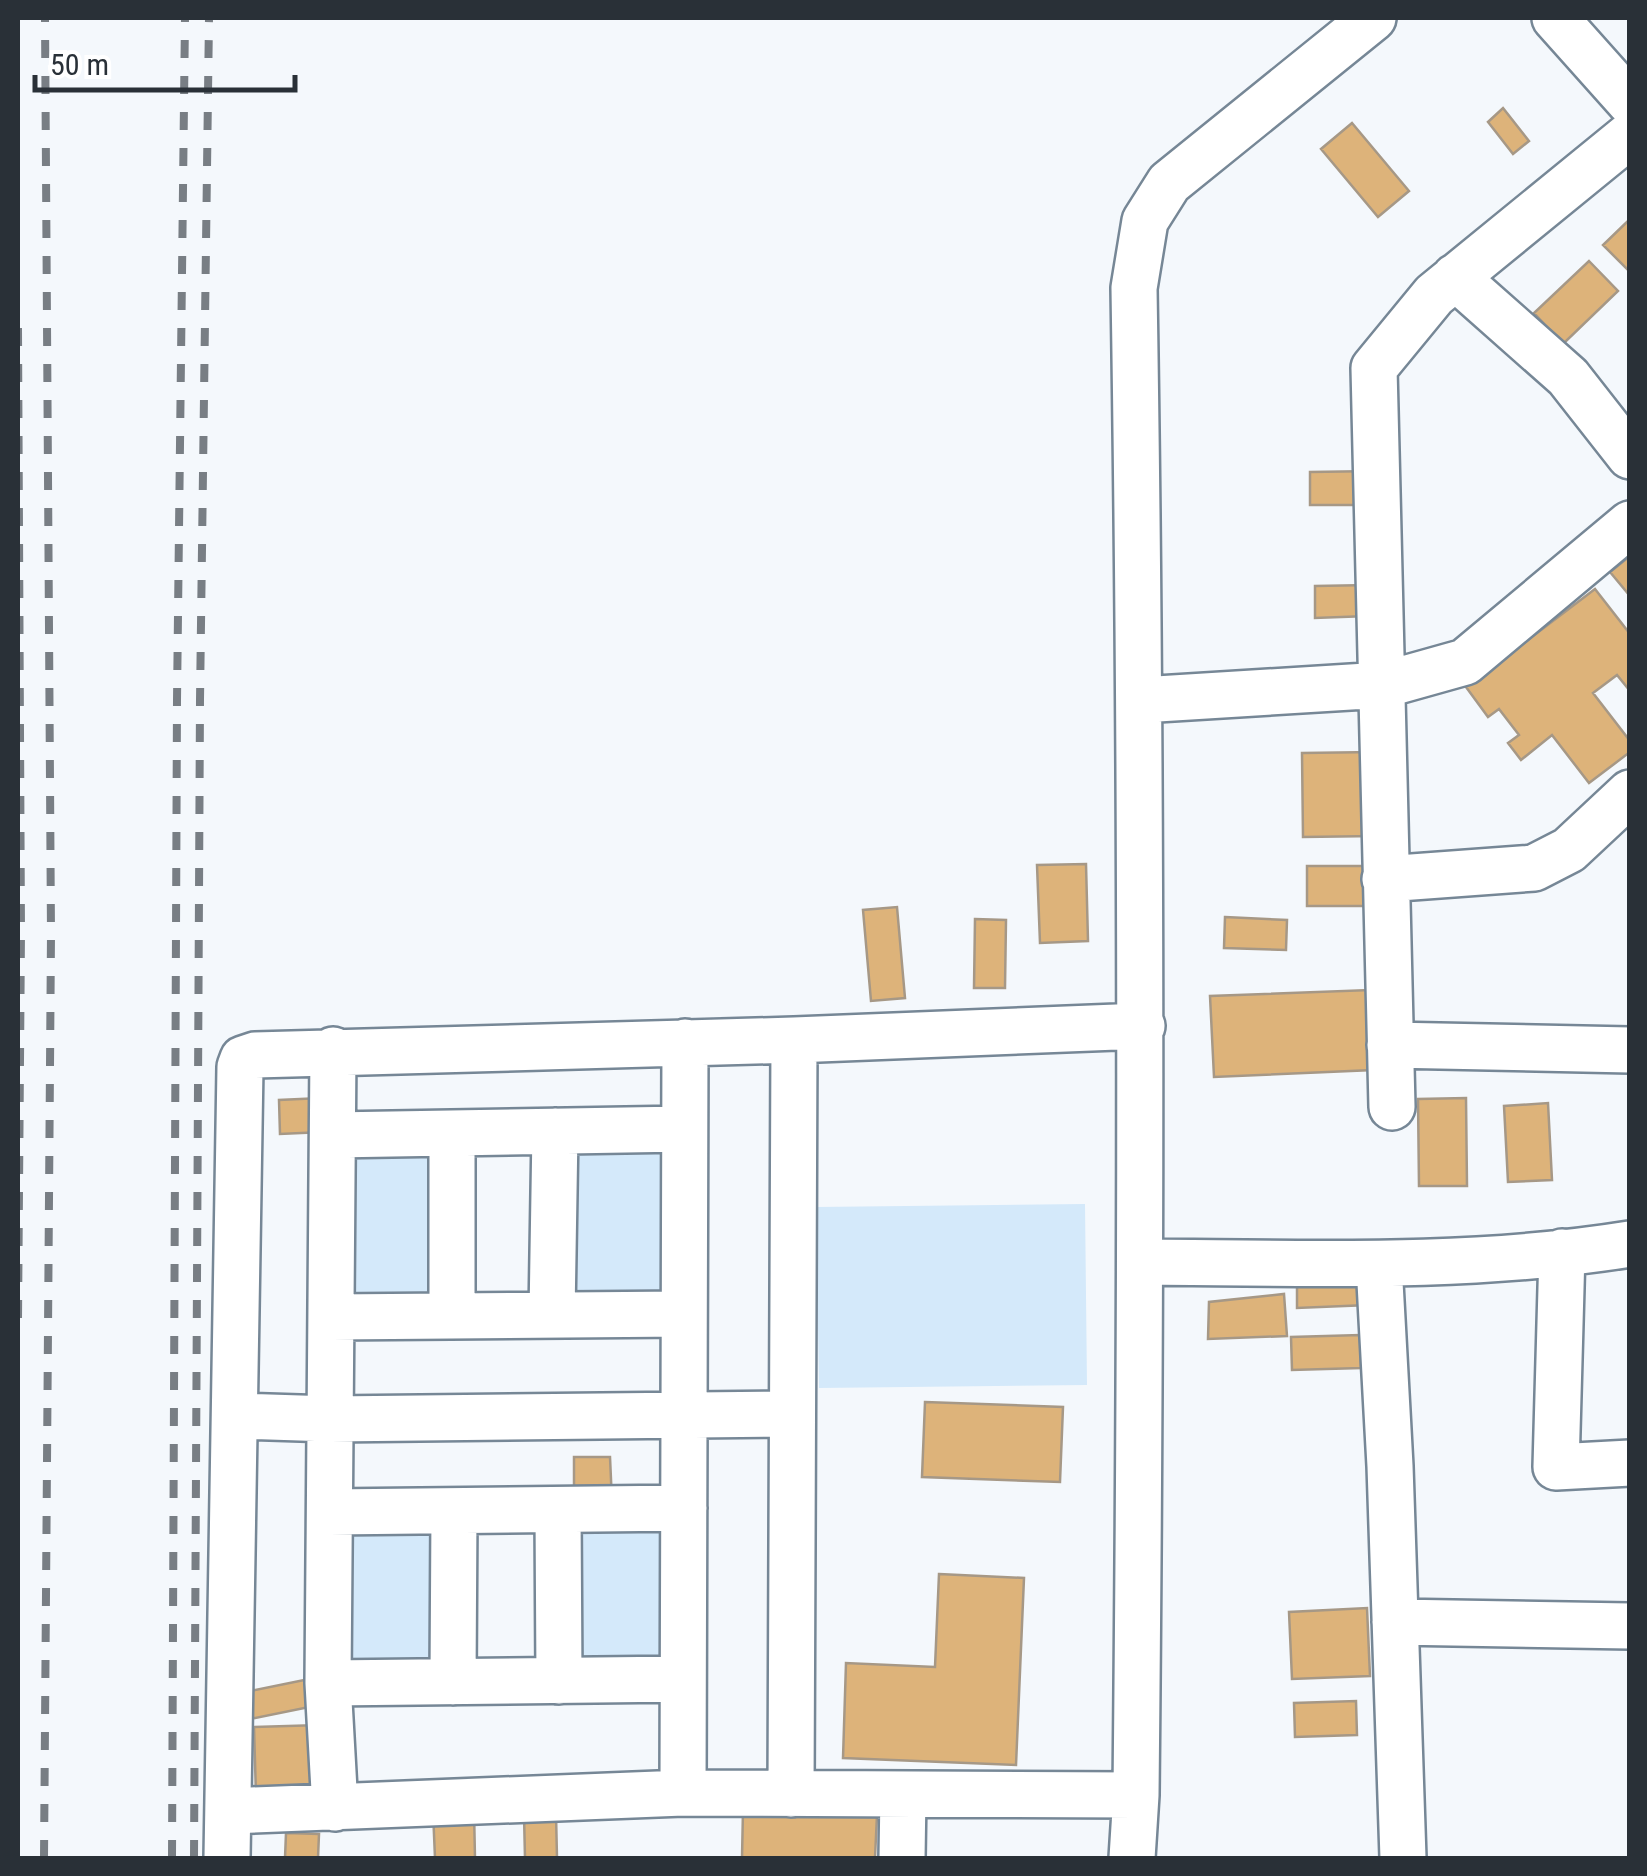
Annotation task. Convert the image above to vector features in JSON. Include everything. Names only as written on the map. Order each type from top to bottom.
[{"type":"street","points":[[1132,1858],[1136,1795],[1142,1026],[1134,288],[1145,221],[1170,183],[1373,18]]},
{"type":"street","points":[[1555,18],[1630,102]]},
{"type":"street","points":[[1392,1107],[1374,368],[1434,295],[1630,134]]},
{"type":"street","points":[[1455,277],[1568,376],[1630,456]]},
{"type":"street","points":[[1141,700],[1383,684],[1465,662],[1630,524]]},
{"type":"street","points":[[1385,879],[1534,868],[1569,850],[1630,793]]},
{"type":"street","points":[[227,1858],[240,1063],[255,1054],[333,1050],[794,1040],[1142,1026]]},
{"type":"street","points":[[791,1794],[794,1040]]},
{"type":"street","points":[[683,1794],[685,1042]]},
{"type":"street","points":[[1390,1046],[1630,1050]]},
{"type":"street","points":[[333,1050],[328,1683],[334,1808]]},
{"type":"street","points":[[334,1135],[684,1129]]},
{"type":"street","points":[[552,1315],[555,1131]]},
{"type":"street","points":[[452,1133],[452,1316]]},
{"type":"street","points":[[1141,1262],[1378,1264],[1630,1244]]},
{"type":"street","points":[[1562,1252],[1556,1467],[1630,1463]]},
{"type":"street","points":[[1378,1264],[1390,1466],[1403,1858]]},
{"type":"street","points":[[332,1317],[684,1314]]},
{"type":"street","points":[[236,1416],[331,1419],[790,1414]]},
{"type":"street","points":[[330,1512],[684,1508]]},
{"type":"street","points":[[558,1510],[559,1681]]},
{"type":"street","points":[[453,1682],[454,1511]]},
{"type":"street","points":[[1395,1622],[1630,1626]]},
{"type":"street","points":[[328,1683],[683,1680]]},
{"type":"street","points":[[228,1812],[683,1794],[1136,1795]]},
{"type":"street","points":[[902,1858],[903,1794]]},
{"type":"shaded area","points":[[344,1146],[444,1147],[444,1298],[343,1297]]},
{"type":"shaded area","points":[[567,1147],[668,1148],[667,1299],[567,1298]]},
{"type":"shaded area","points":[[1085,1204],[1087,1385],[819,1388],[816,1207]]},
{"type":"shaded area","points":[[569,1519],[669,1520],[669,1671],[568,1670]]},
{"type":"shaded area","points":[[341,1521],[441,1522],[441,1673],[341,1673]]},
{"type":"building","points":[[1503,108],[1529,141],[1513,154],[1488,122]]},
{"type":"building","points":[[1352,123],[1409,191],[1378,217],[1321,149]]},
{"type":"building","points":[[1630,219],[1630,272],[1603,245]]},
{"type":"building","points":[[1589,261],[1618,291],[1563,344],[1534,313]]},
{"type":"building","points":[[1375,471],[1375,505],[1310,505],[1310,472]]},
{"type":"building","points":[[1630,556],[1630,596],[1610,572]]},
{"type":"building","points":[[1370,585],[1368,616],[1315,618],[1315,586]]},
{"type":"building","points":[[1595,589],[1630,634],[1630,691],[1617,675],[1593,693],[1630,741],[1630,752],[1589,783],[1552,735],[1521,760],[1508,743],[1519,735],[1499,709],[1488,717],[1466,687]]},
{"type":"building","points":[[1375,752],[1376,836],[1303,837],[1302,753]]},
{"type":"building","points":[[1086,864],[1088,941],[1040,943],[1037,865]]},
{"type":"building","points":[[1307,866],[1370,866],[1370,906],[1307,906]]},
{"type":"building","points":[[897,907],[905,998],[871,1001],[863,910]]},
{"type":"building","points":[[1225,917],[1287,920],[1286,950],[1224,948]]},
{"type":"building","points":[[975,919],[1006,920],[1005,988],[974,988]]},
{"type":"building","points":[[1370,990],[1373,1070],[1214,1077],[1210,996]]},
{"type":"building","points":[[321,1098],[323,1132],[280,1134],[279,1100]]},
{"type":"building","points":[[1466,1098],[1467,1186],[1419,1186],[1418,1099]]},
{"type":"building","points":[[1548,1103],[1552,1180],[1508,1182],[1504,1106]]},
{"type":"building","points":[[1297,1286],[1362,1286],[1368,1305],[1297,1308]]},
{"type":"building","points":[[1284,1294],[1287,1336],[1208,1339],[1209,1302]]},
{"type":"building","points":[[1360,1335],[1361,1368],[1292,1370],[1291,1337]]},
{"type":"building","points":[[925,1402],[1063,1407],[1060,1482],[922,1477]]},
{"type":"building","points":[[574,1457],[610,1457],[612,1502],[574,1503]]},
{"type":"building","points":[[939,1574],[1024,1578],[1016,1765],[843,1758],[846,1663],[935,1667]]},
{"type":"building","points":[[1367,1608],[1370,1676],[1292,1679],[1289,1612]]},
{"type":"building","points":[[319,1677],[324,1704],[250,1719],[245,1692]]},
{"type":"building","points":[[1356,1701],[1357,1735],[1295,1737],[1294,1703]]},
{"type":"building","points":[[320,1725],[323,1794],[256,1796],[254,1727]]},
{"type":"building","points":[[474,1810],[475,1858],[435,1858],[433,1811]]},
{"type":"building","points":[[743,1810],[877,1815],[875,1858],[742,1858]]},
{"type":"building","points":[[556,1814],[557,1858],[525,1858],[524,1815]]},
{"type":"building","points":[[286,1833],[319,1834],[318,1858],[285,1858]]},
{"type":"railway","points":[[44,1858],[51,934],[45,18]]},
{"type":"railway","points":[[172,1858],[177,700],[185,18]]},
{"type":"railway","points":[[194,1858],[200,700],[209,18]]},
{"type":"railway","points":[[18,328],[18,1320]]}]
